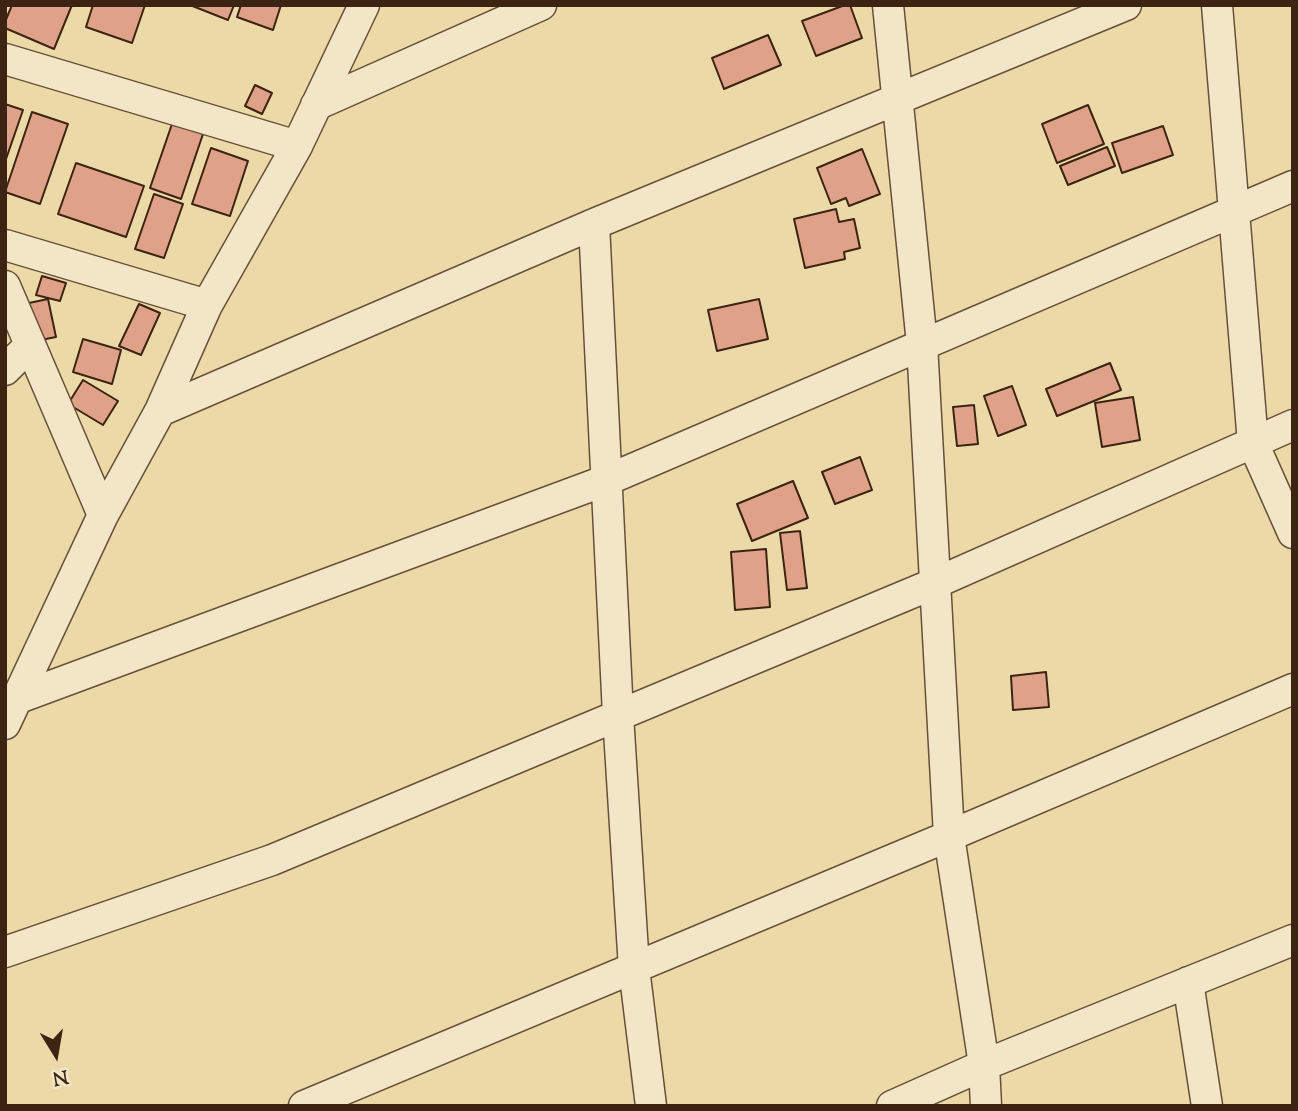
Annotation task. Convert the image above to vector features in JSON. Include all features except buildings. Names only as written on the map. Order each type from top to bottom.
[{"type":"street","points":[[11,711],[103,515],[160,411],[207,305],[297,145],[364,5]]},
{"type":"street","points":[[316,105],[541,5]]},
{"type":"street","points":[[888,5],[922,344],[933,584],[949,836],[984,1065],[986,1106]]},
{"type":"street","points":[[160,411],[594,224],[1126,5]]},
{"type":"street","points":[[1217,5],[1253,443],[1293,533]]},
{"type":"street","points":[[5,59],[297,145]]},
{"type":"street","points":[[11,711],[607,480],[1293,186]]},
{"type":"street","points":[[594,224],[618,715],[634,968],[651,1106]]},
{"type":"street","points":[[5,246],[207,305]]},
{"type":"street","points":[[5,286],[103,515]]},
{"type":"street","points":[[5,370],[29,346]]},
{"type":"street","points":[[5,952],[272,860],[933,584],[1293,425]]},
{"type":"street","points":[[304,1106],[1293,690]]},
{"type":"street","points":[[892,1106],[984,1065],[1293,940]]},
{"type":"street","points":[[1188,982],[1207,1106]]}]
